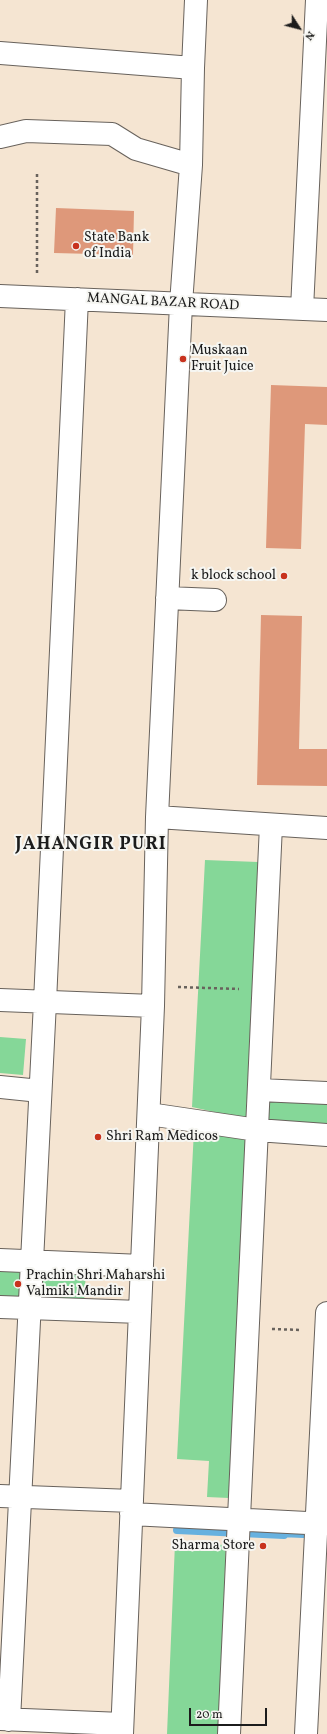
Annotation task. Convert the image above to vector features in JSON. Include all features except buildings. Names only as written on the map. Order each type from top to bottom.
[{"type":"street","points":[[77,299],[30,1308],[10,1496],[4,1720],[122,1729],[154,996],[157,817],[181,304],[191,164],[192,68],[196,0]]},
{"type":"street","points":[[302,309],[317,0]]},
{"type":"street","points":[[0,53],[192,68]]},
{"type":"street","points":[[0,137],[26,132],[112,134],[136,149],[191,164]]},
{"type":"street","name":"MANGAL BAZAR ROAD","points":[[0,296],[327,310]]},
{"type":"street","points":[[167,598],[215,600]]},
{"type":"street","points":[[157,817],[327,828]]},
{"type":"street","points":[[229,1734],[271,825]]},
{"type":"street","points":[[0,1000],[45,1002],[154,996]]},
{"type":"street","points":[[0,1087],[40,1091]]},
{"type":"street","points":[[259,1090],[327,1093]]},
{"type":"street","points":[[149,1114],[257,1130],[327,1135]]},
{"type":"street","points":[[0,1260],[142,1266]]},
{"type":"street","points":[[0,1307],[140,1312]]},
{"type":"street","points":[[306,1734],[320,1589],[327,1322]]},
{"type":"street","points":[[10,1496],[132,1507],[239,1519],[322,1524]]},
{"type":"path","points":[[37,297],[38,172]]},
{"type":"path","points":[[154,996],[264,989]]},
{"type":"path","points":[[248,1328],[327,1322]]},
{"type":"green space","points":[[205,860],[258,862],[246,1119],[192,1107]]},
{"type":"green space","points":[[0,1037],[26,1039],[23,1075],[0,1073]]},
{"type":"green space","points":[[269,1092],[327,1096],[327,1130],[266,1126]]},
{"type":"green space","points":[[194,1130],[248,1133],[229,1498],[207,1497],[209,1461],[177,1459]]},
{"type":"green space","points":[[0,1269],[26,1271],[24,1302],[0,1301]]},
{"type":"green space","points":[[39,1269],[86,1271],[84,1303],[38,1301]]},
{"type":"green space","points":[[175,1543],[226,1545],[218,1734],[167,1734]]},
{"type":"waterway","points":[[177,1530],[284,1535]]},
{"type":"waterway","points":[[280,1533],[327,1535]]},
{"type":"place","name":"State Bank of India","points":[[76,246]]},
{"type":"place","name":"Muskaan Fruit Juice","points":[[183,359]]},
{"type":"place","name":"k block school","points":[[284,576]]},
{"type":"place","name":"Shri Ram Medicos","points":[[98,1137]]},
{"type":"place","name":"Prachin Shri Maharshi Valmiki Mandir","points":[[18,1284]]},
{"type":"place","name":"Sharma Store","points":[[263,1546]]},
{"type":"district","name":"JAHANGIR PURI","points":[[91,846]]}]
